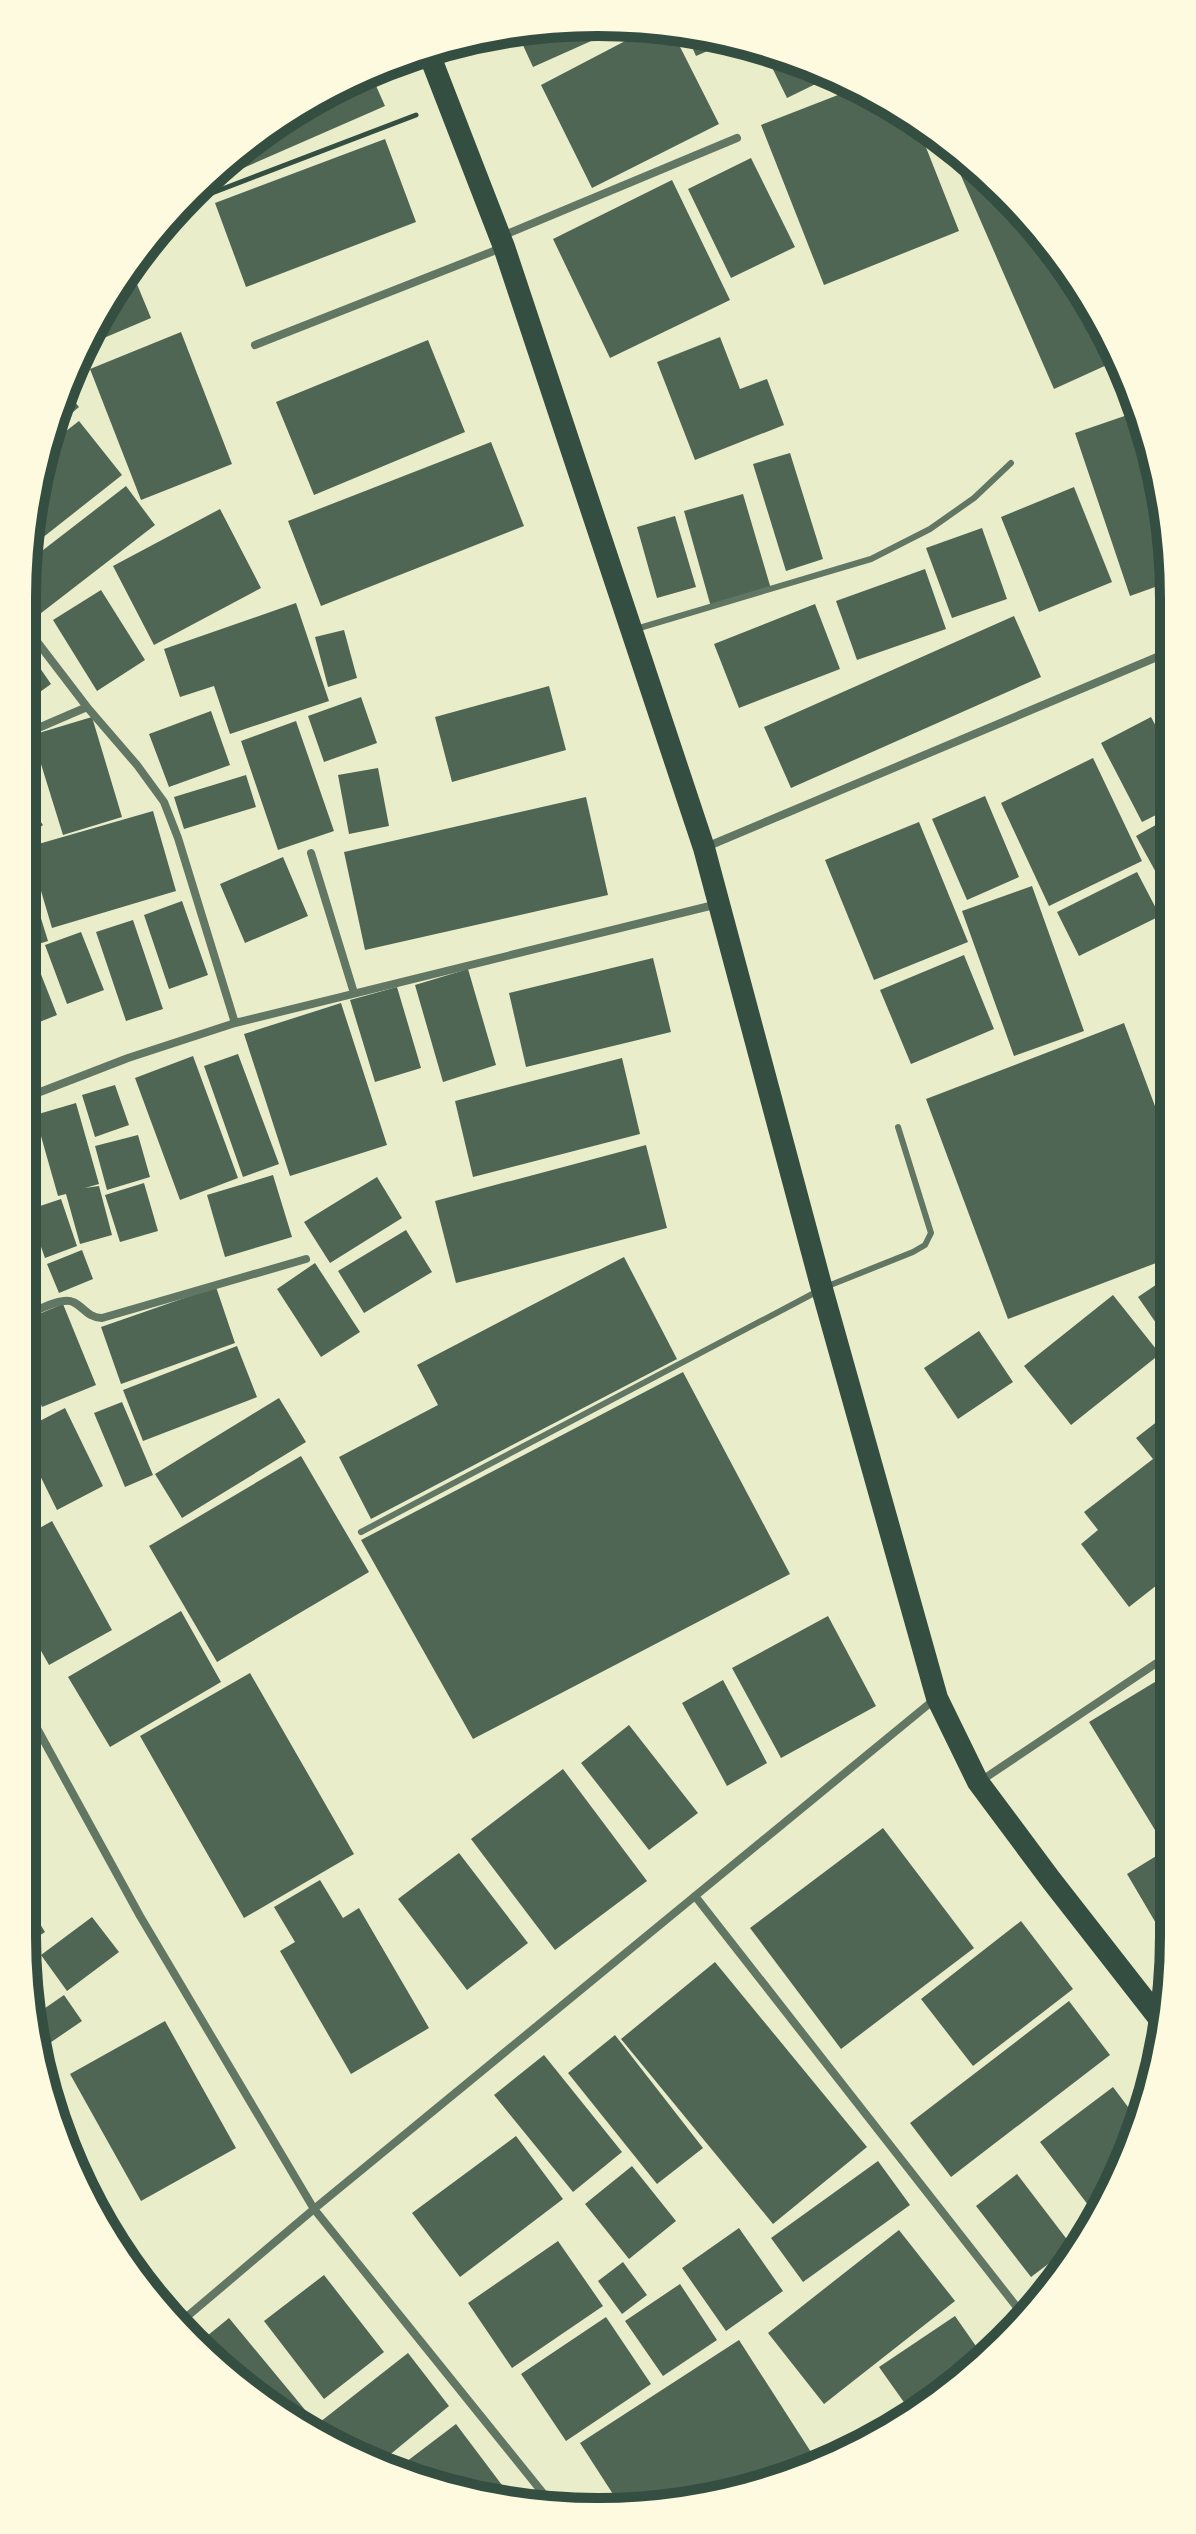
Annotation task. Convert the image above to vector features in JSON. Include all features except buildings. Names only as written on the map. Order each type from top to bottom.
[{"type":"highway","points":[[432,61],[502,242],[704,848],[822,1289],[937,1698],[978,1782],[1154,2012]]},
{"type":"street","points":[[255,345],[502,242],[737,138]]},
{"type":"street","points":[[36,640],[164,802],[235,1023]]},
{"type":"street","points":[[704,848],[1160,656]]},
{"type":"street","points":[[36,729],[87,707]]},
{"type":"street","points":[[311,853],[354,993]]},
{"type":"street","points":[[36,1094],[128,1058],[235,1023],[719,904]]},
{"type":"street","points":[[36,1311],[64,1300],[74,1302],[91,1316],[102,1318],[306,1259]]},
{"type":"street","points":[[978,1782],[1160,1661]]},
{"type":"street","points":[[186,2318],[937,1698]]},
{"type":"street","points":[[36,1727],[140,1916],[314,2209],[545,2495]]},
{"type":"street","points":[[695,1896],[1019,2309]]},
{"type":"lane","points":[[633,630],[871,559],[930,529],[974,498],[1011,463]]},
{"type":"lane","points":[[361,1532],[822,1289],[925,1245],[931,1233],[898,1127]]},
{"type":"path","points":[[207,195],[449,103]]}]
